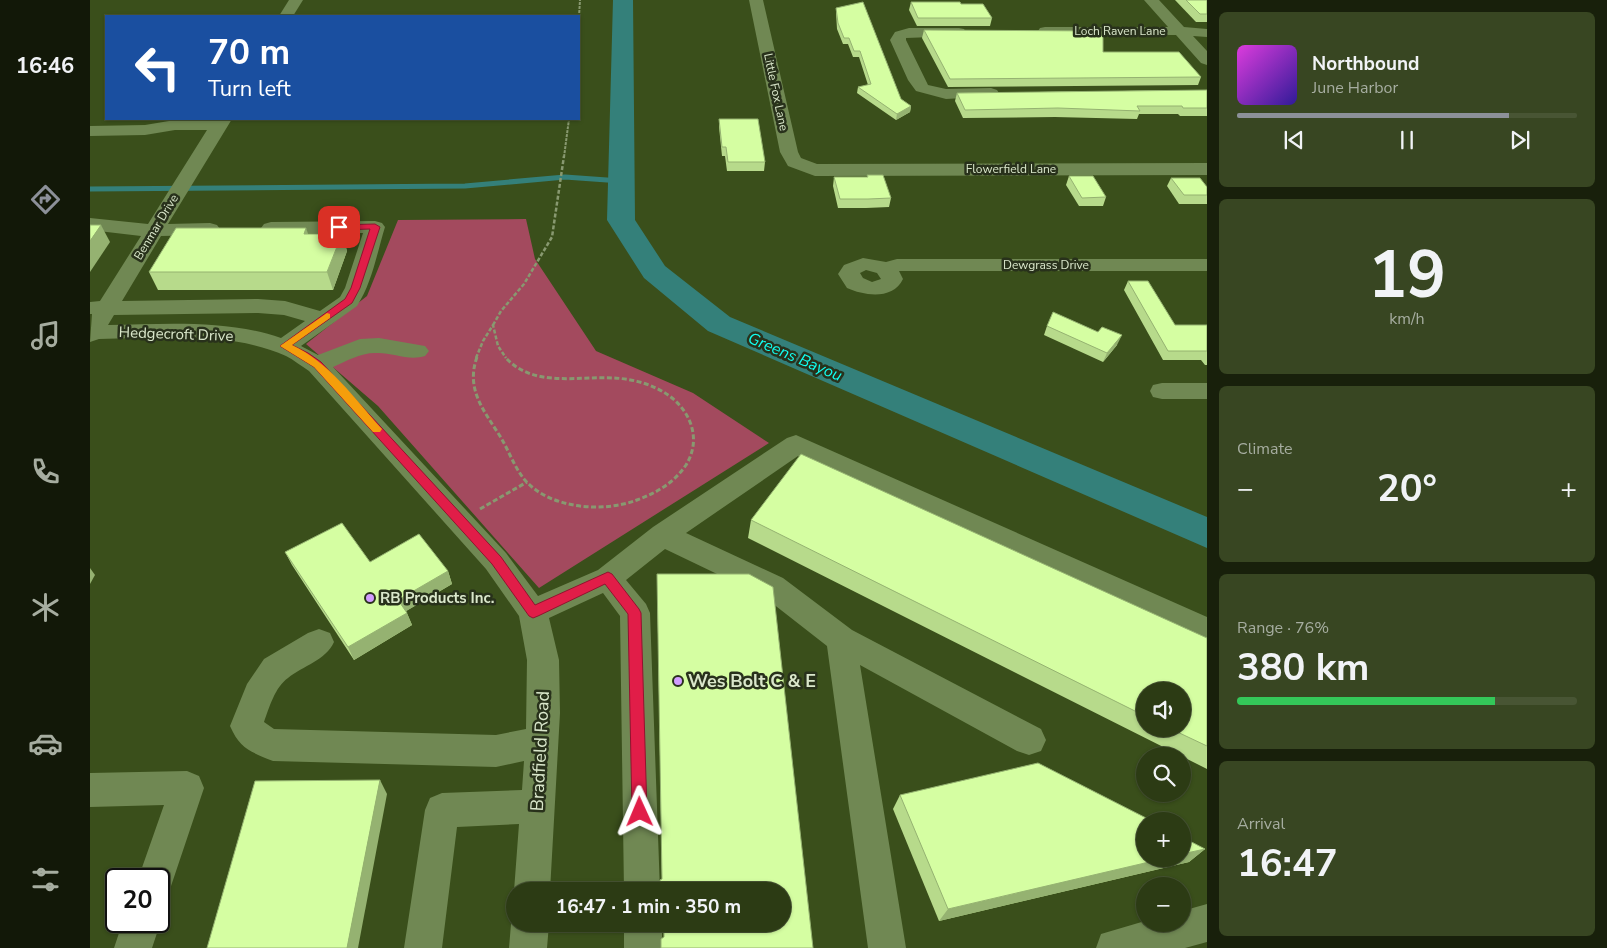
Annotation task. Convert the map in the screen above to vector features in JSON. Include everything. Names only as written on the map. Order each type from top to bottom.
[{"type":"street","points":[[287,15],[296,0]]},
{"type":"street","name":"Little Fox Lane","points":[[756,0],[789,152],[794,162],[815,170]]},
{"type":"street","points":[[1154,4],[1177,7]]},
{"type":"street","points":[[1154,4],[1204,54]]},
{"type":"street","name":"Loch Raven Lane","points":[[1027,31],[1180,31],[1207,33]]},
{"type":"street","points":[[978,32],[910,32],[900,35],[898,40],[921,87],[929,92],[944,94],[1003,93]]},
{"type":"street","points":[[90,131],[145,130],[174,125],[221,122]]},
{"type":"street","name":"Benmar Drive","points":[[94,323],[155,230],[221,122]]},
{"type":"street","name":"Flowerfield Lane","points":[[815,170],[1207,168]]},
{"type":"street","points":[[90,224],[155,230],[375,227],[356,288],[349,301],[285,346]]},
{"type":"street","name":"Dewgrass Drive","points":[[886,269],[897,266],[1207,265]]},
{"type":"street","points":[[94,323],[231,305],[285,308],[323,319]]},
{"type":"street","name":"Hedgecroft Drive","points":[[94,323],[216,333],[260,339],[285,346],[305,355],[317,364],[496,560],[533,612]]},
{"type":"street","points":[[317,364],[360,346],[379,345],[418,351]]},
{"type":"street","points":[[1162,391],[1207,390]]},
{"type":"street","points":[[533,612],[608,578],[663,534],[796,444],[1207,631]]},
{"type":"street","points":[[663,534],[773,587],[841,639],[1029,740]]},
{"type":"street","points":[[608,578],[635,613],[642,882]]},
{"type":"street","name":"Bradfield Road","points":[[533,612],[543,660],[544,713],[533,882]]},
{"type":"street","points":[[841,639],[887,948]]},
{"type":"street","points":[[319,642],[275,669],[258,694],[246,726],[255,737],[273,745],[496,751],[542,742]]},
{"type":"street","points":[[90,790],[186,788],[160,868]]},
{"type":"street","points":[[423,948],[442,810],[537,806]]},
{"type":"street","points":[[1115,948],[1207,923]]},
{"type":"street","points":[[528,948],[529,932]]},
{"type":"street","points":[[642,932],[643,948]]},
{"type":"street","points":[[133,948],[138,933]]},
{"type":"lane","points":[[216,333],[231,305]]},
{"type":"path","points":[[579,15],[580,0]]},
{"type":"path","points":[[493,325],[496,340],[503,355],[518,367],[539,375],[561,380],[612,378],[638,382],[661,390],[678,402],[690,420],[694,440],[688,461],[674,480],[652,496],[621,505],[588,507],[562,501],[527,482],[476,398],[473,378],[476,356],[482,339],[501,311],[524,284],[552,237],[569,120]]},
{"type":"path","points":[[480,509],[527,482]]},
{"type":"shaded area","points":[[526,219],[535,259],[596,351],[693,393],[769,443],[539,588],[378,406],[306,344],[367,296],[398,220]]},
{"type":"building","points":[[1186,0],[1207,0],[1207,14],[1200,14]]},
{"type":"building","points":[[863,2],[901,99],[911,106],[897,114],[858,87],[871,84],[860,51],[854,51],[849,38],[844,38],[838,23],[836,8]]},
{"type":"building","points":[[911,2],[983,4],[992,18],[918,18]]},
{"type":"building","points":[[924,30],[1103,31],[1103,52],[1179,52],[1201,77],[950,79]]},
{"type":"building","points":[[1207,90],[1207,108],[1137,106],[1140,111],[1058,108],[965,110],[957,93]]},
{"type":"building","points":[[719,119],[758,119],[765,162],[728,162],[726,147],[722,147]]},
{"type":"building","points":[[867,175],[883,175],[891,198],[840,199],[834,177],[868,177]]},
{"type":"building","points":[[1069,176],[1093,176],[1106,197],[1082,198]]},
{"type":"building","points":[[1171,178],[1200,178],[1207,187],[1207,195],[1184,195]]},
{"type":"building","points":[[90,225],[101,225],[90,241]]},
{"type":"building","points":[[176,228],[306,228],[304,234],[342,234],[327,272],[149,272]]},
{"type":"building","points":[[1128,281],[1148,281],[1175,325],[1207,325],[1207,351],[1168,351]]},
{"type":"building","points":[[1053,312],[1098,332],[1102,327],[1122,335],[1107,353],[1047,326]]},
{"type":"building","points":[[801,454],[1207,638],[1207,746],[1188,737],[1191,737],[1191,682],[1136,682],[1136,712],[751,520]]},
{"type":"building","name":"RB Products Inc.","points":[[342,523],[370,562],[419,534],[448,571],[398,600],[407,613],[348,647],[285,552]]},
{"type":"building","points":[[657,574],[749,574],[773,587],[813,948],[661,948],[661,939],[664,937],[664,932],[791,932],[791,882],[660,882],[662,879]]},
{"type":"building","points":[[1038,763],[1136,813],[1136,865],[948,909],[900,795]]},
{"type":"building","points":[[380,780],[347,948],[207,948],[255,781]]},
{"type":"building","points":[[1191,842],[1205,849],[1191,852]]},
{"type":"waterway","name":"Greens Bayou","points":[[623,0],[621,220],[654,272],[719,324],[1207,533]]},
{"type":"waterway","points":[[90,189],[465,186],[565,177],[621,181]]},
{"type":"slow traffic","points":[[327,316],[285,346],[305,355],[317,364],[377,429]]},
{"type":"place","name":"RB Products Inc.","points":[[370,598]]},
{"type":"place","name":"Wes Bolt C & E","points":[[678,681]]},
{"type":"route","points":[[339,227],[375,227],[356,288],[349,301],[285,346],[305,355],[317,364],[496,560],[533,612],[608,578],[635,613],[640,812]]}]
